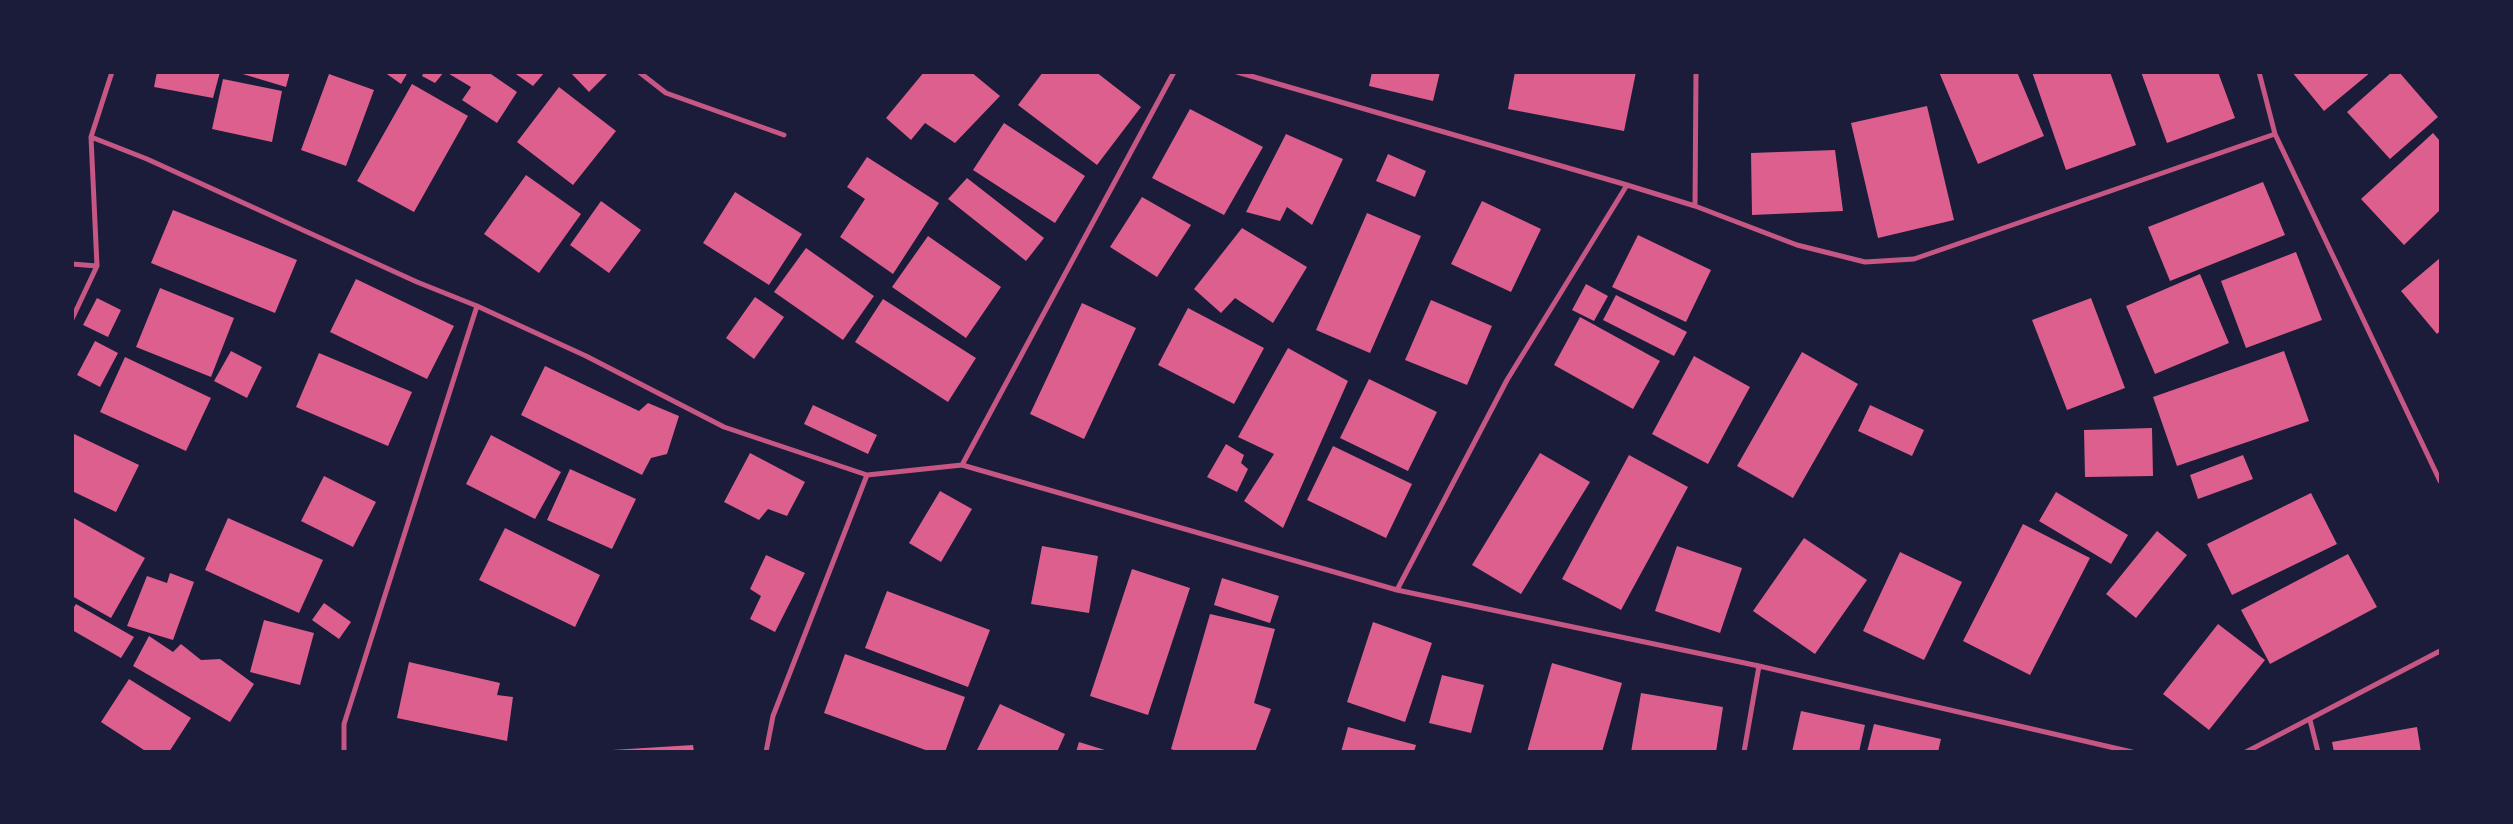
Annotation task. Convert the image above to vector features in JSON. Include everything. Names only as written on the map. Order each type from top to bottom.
[{"type":"street","points":[[72,318],[97,266],[91,137],[112,72]]},
{"type":"street","points":[[639,72],[666,93],[784,135]]},
{"type":"street","points":[[962,465],[1174,72]]},
{"type":"street","points":[[1237,72],[1695,206],[1797,245],[1865,262],[1914,259],[2275,134]]},
{"type":"street","points":[[1695,206],[1696,72]]},
{"type":"street","points":[[2259,72],[2275,134],[2440,481]]},
{"type":"street","points":[[91,137],[147,159],[417,282],[477,306],[586,356],[724,427],[867,475],[962,465],[1396,590],[1759,666],[2132,752]]},
{"type":"street","points":[[1396,590],[1507,380],[1627,186]]},
{"type":"street","points":[[72,264],[97,266]]},
{"type":"street","points":[[344,752],[344,724],[477,306]]},
{"type":"street","points":[[766,752],[772,716],[867,475]]},
{"type":"street","points":[[2246,752],[2440,651]]},
{"type":"street","points":[[1744,752],[1759,666]]},
{"type":"street","points":[[2310,720],[2318,752]]},
{"type":"building","points":[[157,72],[220,72],[213,98],[154,87]]},
{"type":"building","points":[[236,72],[290,72],[286,87]]},
{"type":"building","points":[[384,72],[408,72],[401,84]]},
{"type":"building","points":[[424,72],[444,72],[435,83],[422,76]]},
{"type":"building","points":[[446,72],[488,72],[517,92],[497,123],[462,100],[471,87]]},
{"type":"building","points":[[513,72],[545,72],[533,86]]},
{"type":"building","points":[[570,72],[609,72],[589,92]]},
{"type":"building","points":[[924,72],[971,72],[1000,96],[955,143],[925,123],[911,140],[886,118]]},
{"type":"building","points":[[1043,72],[1096,72],[1141,107],[1097,165],[1018,105]]},
{"type":"building","points":[[1372,72],[1440,72],[1433,101],[1369,86]]},
{"type":"building","points":[[1515,72],[1636,72],[1624,131],[1508,109]]},
{"type":"building","points":[[1939,72],[2017,72],[2044,136],[1978,164]]},
{"type":"building","points":[[2032,72],[2110,72],[2136,145],[2066,170]]},
{"type":"building","points":[[2141,72],[2218,72],[2235,118],[2167,143]]},
{"type":"building","points":[[2292,72],[2371,72],[2324,111]]},
{"type":"building","points":[[2392,72],[2399,72],[2438,117],[2390,159],[2347,112]]},
{"type":"building","points":[[329,74],[374,90],[346,166],[301,150]]},
{"type":"building","points":[[223,79],[282,91],[272,142],[212,129]]},
{"type":"building","points":[[412,84],[468,116],[414,212],[357,181]]},
{"type":"building","points":[[559,87],[616,131],[573,185],[517,142]]},
{"type":"building","points":[[1927,106],[1954,220],[1878,238],[1851,123]]},
{"type":"building","points":[[1190,109],[1263,147],[1224,215],[1152,178]]},
{"type":"building","points":[[1004,123],[1085,176],[1055,223],[973,170]]},
{"type":"building","points":[[2433,133],[2440,141],[2440,210],[2404,245],[2361,199]]},
{"type":"building","points":[[1286,134],[1343,159],[1312,225],[1287,207],[1280,221],[1246,212]]},
{"type":"building","points":[[1835,150],[1843,211],[1752,215],[1751,153]]},
{"type":"building","points":[[1388,154],[1426,171],[1415,197],[1376,181]]},
{"type":"building","points":[[867,157],[939,203],[893,274],[840,237],[865,199],[847,187]]},
{"type":"building","points":[[526,175],[581,214],[539,273],[484,234]]},
{"type":"building","points":[[967,178],[1044,238],[1026,261],[948,199]]},
{"type":"building","points":[[2263,182],[2285,235],[2170,281],[2148,227]]},
{"type":"building","points":[[735,192],[802,234],[769,285],[703,243]]},
{"type":"building","points":[[1142,197],[1191,225],[1157,277],[1110,247]]},
{"type":"building","points":[[601,201],[641,230],[609,273],[570,245]]},
{"type":"building","points":[[1482,201],[1541,229],[1511,292],[1451,264]]},
{"type":"building","points":[[173,210],[297,260],[275,313],[151,263]]},
{"type":"building","points":[[1367,213],[1421,236],[1370,353],[1316,330]]},
{"type":"building","points":[[1242,228],[1307,267],[1273,323],[1235,298],[1221,313],[1194,289]]},
{"type":"building","points":[[1638,235],[1711,270],[1686,322],[1612,287]]},
{"type":"building","points":[[928,236],[1001,287],[966,338],[892,287]]},
{"type":"building","points":[[806,248],[874,296],[843,340],[774,292]]},
{"type":"building","points":[[2296,252],[2322,320],[2246,348],[2221,281]]},
{"type":"building","points":[[2440,258],[2440,331],[2437,334],[2401,291]]},
{"type":"building","points":[[2200,274],[2229,343],[2155,374],[2126,306]]},
{"type":"building","points":[[356,279],[454,326],[427,379],[330,332]]},
{"type":"building","points":[[1586,284],[1608,296],[1594,321],[1572,310]]},
{"type":"building","points":[[160,288],[234,318],[211,377],[136,347]]},
{"type":"building","points":[[1616,295],[1687,332],[1674,356],[1603,320]]},
{"type":"building","points":[[755,297],[784,317],[754,359],[726,338]]},
{"type":"building","points":[[97,298],[121,310],[108,337],[83,325]]},
{"type":"building","points":[[2091,298],[2125,388],[2067,410],[2032,320]]},
{"type":"building","points":[[883,299],[976,358],[948,402],[855,342]]},
{"type":"building","points":[[1431,300],[1492,326],[1467,385],[1405,360]]},
{"type":"building","points":[[1082,303],[1136,328],[1084,439],[1030,414]]},
{"type":"building","points":[[1188,308],[1264,348],[1234,404],[1158,365]]},
{"type":"building","points":[[1580,317],[1660,361],[1633,409],[1554,365]]},
{"type":"building","points":[[95,341],[118,353],[100,387],[77,375]]},
{"type":"building","points":[[1288,348],[1348,381],[1283,528],[1244,501],[1274,454],[1238,437]]},
{"type":"building","points":[[231,351],[262,367],[247,398],[214,381]]},
{"type":"building","points":[[2284,351],[2309,421],[2177,466],[2153,397]]},
{"type":"building","points":[[1802,352],[1858,384],[1793,498],[1737,466]]},
{"type":"building","points":[[319,353],[412,392],[388,446],[296,407]]},
{"type":"building","points":[[1694,356],[1750,387],[1708,464],[1652,434]]},
{"type":"building","points":[[125,357],[211,398],[186,451],[100,412]]},
{"type":"building","points":[[545,366],[639,411],[648,403],[679,416],[667,454],[651,458],[642,475],[521,415]]},
{"type":"building","points":[[1369,379],[1437,412],[1408,471],[1340,438]]},
{"type":"building","points":[[813,405],[877,435],[868,454],[804,424]]},
{"type":"building","points":[[1870,405],[1924,430],[1912,456],[1858,431]]},
{"type":"building","points":[[2152,428],[2153,476],[2085,477],[2084,430]]},
{"type":"building","points":[[72,433],[139,465],[116,512],[72,491]]},
{"type":"building","points":[[491,435],[561,472],[535,519],[466,484]]},
{"type":"building","points":[[1226,444],[1244,455],[1241,463],[1248,469],[1237,492],[1207,477]]},
{"type":"building","points":[[1333,446],[1412,484],[1386,538],[1307,500]]},
{"type":"building","points":[[750,453],[805,482],[787,516],[768,509],[759,520],[724,502]]},
{"type":"building","points":[[1540,453],[1590,482],[1521,594],[1472,565]]},
{"type":"building","points":[[1629,455],[1688,487],[1621,610],[1562,579]]},
{"type":"building","points":[[2243,455],[2253,479],[2198,499],[2190,475]]},
{"type":"building","points":[[570,469],[636,499],[612,549],[547,520]]},
{"type":"building","points":[[324,476],[376,502],[353,547],[301,521]]},
{"type":"building","points":[[940,491],[972,509],[941,562],[909,543]]},
{"type":"building","points":[[2056,492],[2128,535],[2111,564],[2039,521]]},
{"type":"building","points":[[2311,493],[2337,544],[2232,595],[2207,544]]},
{"type":"building","points":[[72,517],[145,558],[111,618],[72,596]]},
{"type":"building","points":[[228,518],[323,560],[299,613],[205,570]]},
{"type":"building","points":[[2023,524],[2090,558],[2030,675],[1963,641]]},
{"type":"building","points":[[505,528],[600,575],[575,627],[479,580]]},
{"type":"building","points":[[2157,531],[2187,555],[2136,618],[2106,594]]},
{"type":"building","points":[[1804,538],[1867,580],[1815,654],[1753,611]]},
{"type":"building","points":[[1042,546],[1098,556],[1089,613],[1031,604]]},
{"type":"building","points":[[1677,546],[1742,568],[1720,633],[1655,611]]},
{"type":"building","points":[[1900,552],[1962,582],[1924,660],[1863,631]]},
{"type":"building","points":[[2348,554],[2377,607],[2270,664],[2241,610]]},
{"type":"building","points":[[766,555],[805,573],[775,632],[750,619],[761,596],[750,589]]},
{"type":"building","points":[[1132,569],[1190,588],[1148,715],[1090,696]]},
{"type":"building","points":[[170,573],[194,582],[173,640],[127,626],[147,576],[167,583]]},
{"type":"building","points":[[1222,578],[1279,596],[1270,623],[1214,605]]},
{"type":"building","points":[[887,591],[990,630],[968,687],[865,648]]},
{"type":"building","points":[[324,603],[351,622],[339,639],[312,620]]},
{"type":"building","points":[[76,604],[134,637],[121,658],[72,630],[72,610]]},
{"type":"building","points":[[1210,614],[1275,629],[1254,703],[1271,709],[1255,752],[1178,752],[1171,749]]},
{"type":"building","points":[[264,620],[314,633],[300,685],[250,672]]},
{"type":"building","points":[[1373,622],[1432,643],[1405,722],[1347,702]]},
{"type":"building","points":[[2218,624],[2265,660],[2209,730],[2163,694]]},
{"type":"building","points":[[149,636],[173,652],[181,644],[201,660],[220,659],[254,684],[230,722],[133,666]]},
{"type":"building","points":[[845,654],[965,697],[945,752],[931,752],[824,713]]},
{"type":"building","points":[[409,662],[500,683],[497,695],[513,697],[507,741],[397,718]]},
{"type":"building","points":[[1552,663],[1622,683],[1602,752],[1527,752]]},
{"type":"building","points":[[1442,675],[1484,685],[1471,733],[1429,723]]},
{"type":"building","points":[[129,679],[191,718],[169,752],[147,752],[101,722]]},
{"type":"building","points":[[1641,693],[1723,707],[1716,752],[1631,752]]},
{"type":"building","points":[[1000,704],[1065,734],[1057,752],[976,752]]},
{"type":"building","points":[[1801,711],[1865,725],[1859,752],[1792,752]]},
{"type":"building","points":[[1874,724],[1941,739],[1938,752],[1867,752]]},
{"type":"building","points":[[1348,727],[1416,745],[1414,752],[1341,752]]},
{"type":"building","points":[[2417,727],[2421,752],[2334,752],[2332,742]]},
{"type":"building","points":[[1079,742],[1108,751],[1108,752],[1076,752]]},
{"type":"building","points":[[693,745],[694,752],[612,752],[612,750]]}]
